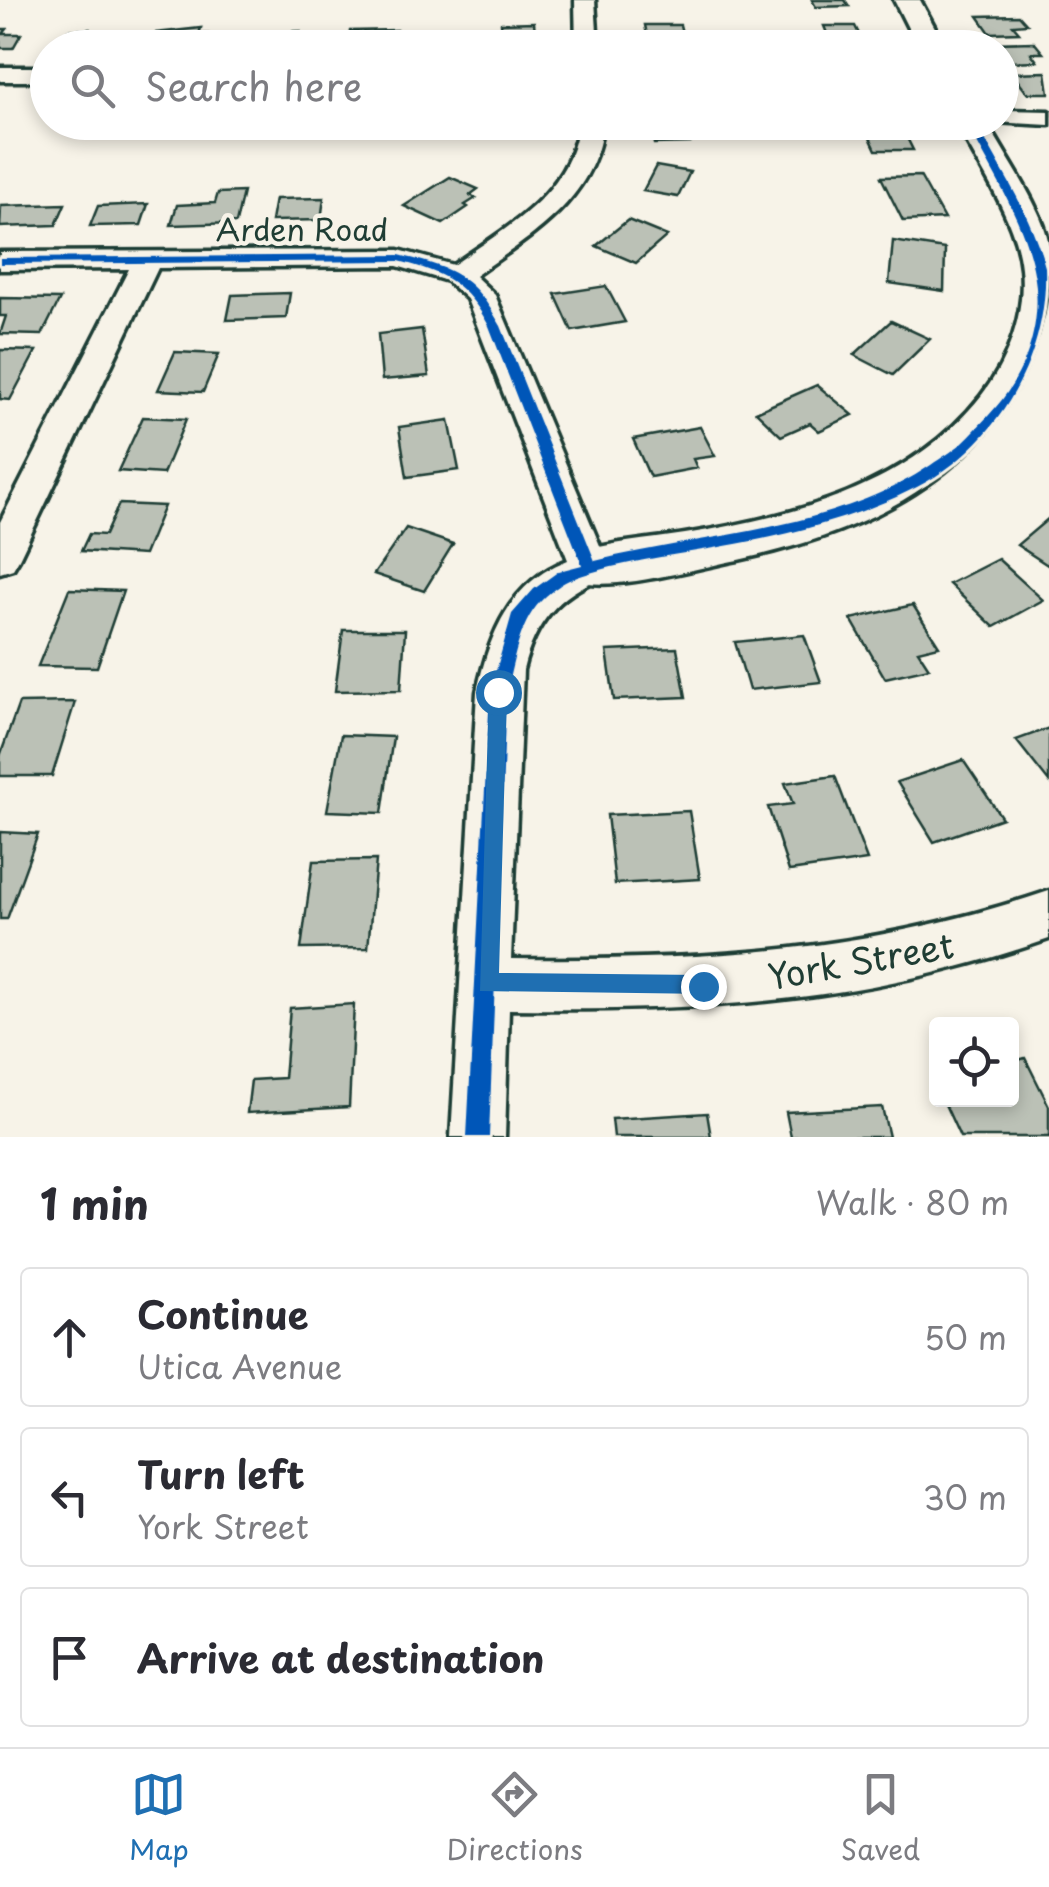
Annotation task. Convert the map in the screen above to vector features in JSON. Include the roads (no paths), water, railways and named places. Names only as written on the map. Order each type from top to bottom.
[{"type":"street","points":[[585,0],[586,30]]},
{"type":"street","points":[[907,0],[923,30]]},
{"type":"street","points":[[0,74],[30,74]]},
{"type":"street","points":[[1019,117],[1049,118]]},
{"type":"street","points":[[590,140],[590,153],[569,187],[457,275],[480,295],[496,326],[590,567]]},
{"type":"street","points":[[478,1137],[488,984],[498,692],[503,658],[518,618],[539,593],[564,575],[766,536],[844,514],[933,470],[1001,412],[1024,382],[1036,350],[1043,296],[1029,239],[980,140]]},
{"type":"street","name":"Arden Road","points":[[0,261],[399,258],[457,275]]},
{"type":"street","points":[[0,559],[148,260]]},
{"type":"street","name":"York Street","points":[[488,984],[703,986],[764,981],[929,954],[1049,915]]}]
